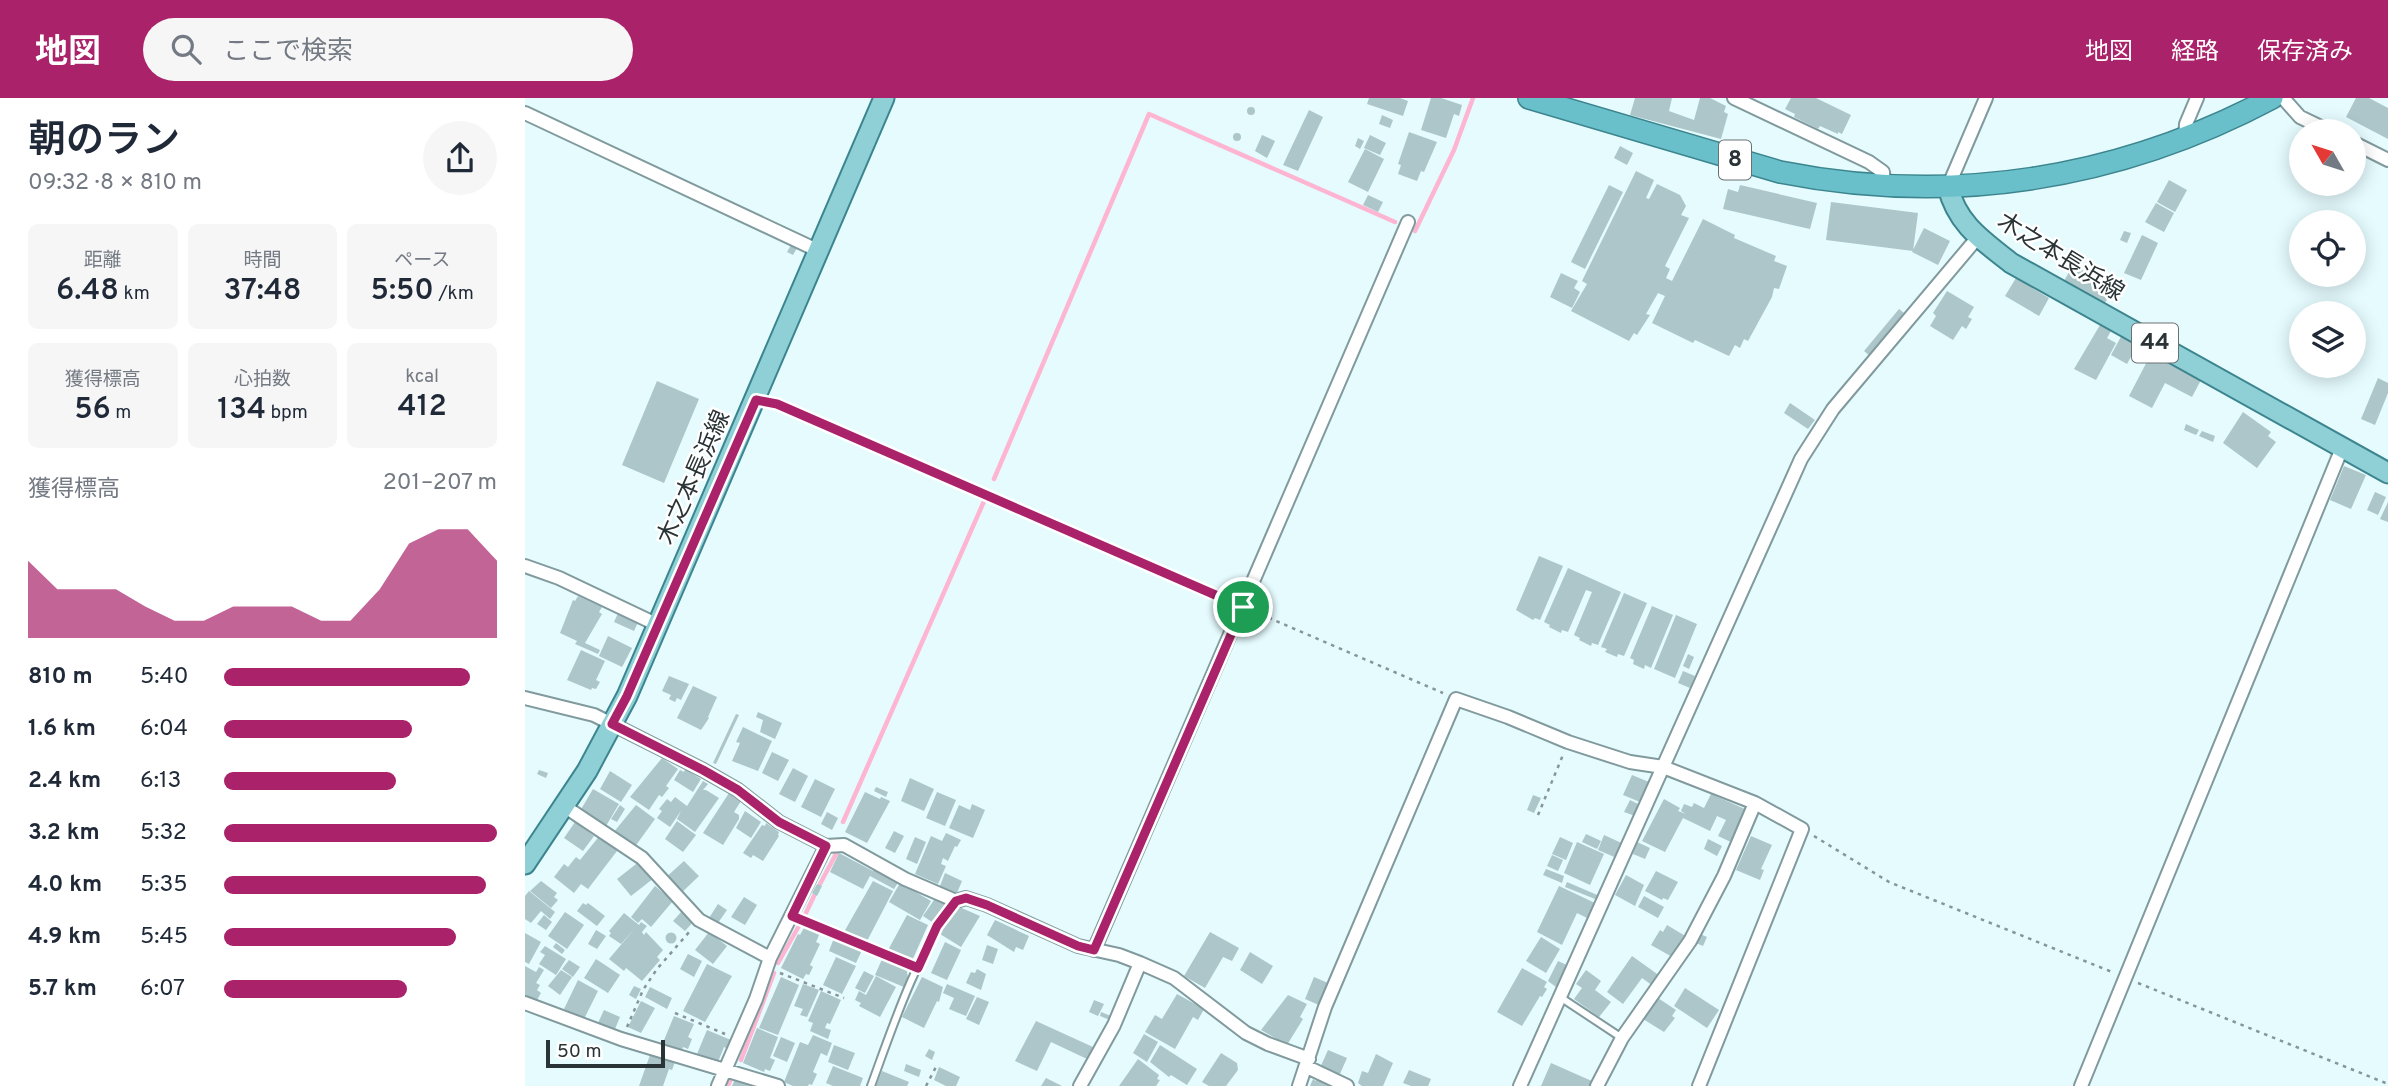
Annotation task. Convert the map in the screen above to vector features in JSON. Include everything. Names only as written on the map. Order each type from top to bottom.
[{"type":"highway","name":"8","points":[[1529,98],[1780,172],[1884,187],[1948,187],[2022,181],[2114,163],[2185,139],[2272,98]]},
{"type":"main road","name":"木之本長浜線","points":[[525,864],[587,771],[627,696],[884,98]]},
{"type":"main road","name":"木之本長浜線","points":[[1948,187],[1953,205],[1978,237],[2011,263],[2388,473]]},
{"type":"street","points":[[1734,98],[1763,104],[1869,162],[1883,172],[1884,187]]},
{"type":"street","points":[[1948,187],[1986,98]]},
{"type":"street","points":[[2185,139],[2186,124],[2197,98]]},
{"type":"street","points":[[2283,98],[2304,119]]},
{"type":"street","points":[[525,113],[819,251]]},
{"type":"street","points":[[2366,149],[2388,160]]},
{"type":"street","points":[[1094,950],[1408,222]]},
{"type":"street","points":[[1520,1086],[1801,459],[1833,409],[1978,237]]},
{"type":"street","points":[[2081,1086],[2342,448]]},
{"type":"street","points":[[525,566],[658,625]]},
{"type":"street","points":[[525,698],[594,715],[703,770],[738,790],[779,822],[826,846],[844,845],[905,879],[956,901],[966,898],[987,905],[1078,946],[1119,955],[1174,978],[1246,1033],[1308,1063],[1347,1086]]},
{"type":"street","points":[[1299,1086],[1325,1007],[1456,699],[1509,717],[1568,742],[1630,762],[1663,767],[1755,803],[1802,829],[1699,1086]]},
{"type":"street","points":[[1597,1086],[1622,1038],[1690,941],[1724,876],[1755,803]]},
{"type":"street","points":[[564,806],[642,858],[662,883],[699,920],[769,963]]},
{"type":"street","points":[[718,1086],[769,963],[826,846]]},
{"type":"street","points":[[1080,1086],[1114,1025],[1140,963]]},
{"type":"street","points":[[525,1003],[621,1040],[778,1086]]},
{"type":"lane","points":[[871,1086],[895,1021],[937,926],[956,901]]},
{"type":"lane","points":[[1560,998],[1622,1038]]},
{"type":"path","points":[[756,400],[777,404],[1456,699]]},
{"type":"path","points":[[1538,815],[1568,742]]},
{"type":"path","points":[[1802,829],[1889,882],[2388,1084]]},
{"type":"path","points":[[792,916],[918,968]]},
{"type":"path","points":[[621,1040],[643,990],[657,969],[699,920]]},
{"type":"path","points":[[769,963],[844,998]]},
{"type":"path","points":[[675,1013],[738,1040]]},
{"type":"path","points":[[926,1086],[937,1065]]},
{"type":"building","points":[[1369,98],[1400,98],[1408,101],[1403,116],[1367,104]]},
{"type":"building","points":[[1431,98],[1441,98],[1462,105],[1459,116],[1454,114],[1446,138],[1421,130]]},
{"type":"building","points":[[1635,98],[1672,98],[1669,111],[1694,120],[1700,98],[1710,98],[1726,106],[1724,112],[1728,114],[1721,139],[1630,115]]},
{"type":"building","points":[[1791,98],[1816,98],[1851,115],[1842,134],[1820,126],[1818,129],[1794,117],[1795,114],[1785,109]]},
{"type":"building","points":[[2356,98],[2369,98],[2388,108],[2388,139],[2366,127],[2366,119],[2346,117]]},
{"type":"building","points":[[1251,107],[1255,111],[1251,115],[1247,111]]},
{"type":"building","points":[[1309,110],[1323,117],[1298,171],[1283,165]]},
{"type":"building","points":[[1382,115],[1393,120],[1390,128],[1379,124]]},
{"type":"building","points":[[1409,132],[1437,142],[1424,172],[1421,171],[1417,181],[1398,174],[1401,165],[1398,164]]},
{"type":"building","points":[[1237,133],[1241,137],[1237,141],[1233,137]]},
{"type":"building","points":[[1262,135],[1275,141],[1267,158],[1255,151]]},
{"type":"building","points":[[1370,135],[1386,143],[1380,155],[1364,148]]},
{"type":"building","points":[[1358,138],[1364,141],[1360,149],[1355,146]]},
{"type":"building","points":[[1620,146],[1633,153],[1627,165],[1614,158]]},
{"type":"building","points":[[1365,149],[1384,159],[1368,192],[1348,182]]},
{"type":"building","points":[[1636,171],[1654,180],[1646,198],[1649,199],[1657,184],[1680,195],[1686,206],[1681,215],[1689,218],[1665,266],[1670,269],[1666,278],[1672,281],[1703,219],[1735,235],[1734,238],[1776,256],[1774,261],[1787,266],[1779,289],[1774,288],[1772,297],[1748,341],[1744,339],[1740,348],[1735,345],[1729,356],[1695,340],[1693,343],[1652,323],[1665,296],[1658,293],[1646,314],[1650,315],[1637,335],[1634,333],[1629,341],[1571,311],[1587,284],[1582,281]]},
{"type":"building","points":[[2169,180],[2187,190],[2175,212],[2157,202]]},
{"type":"building","points":[[1609,185],[1623,192],[1585,269],[1571,262]]},
{"type":"building","points":[[1740,185],[1817,203],[1810,229],[1723,209],[1728,189],[1738,192]]},
{"type":"building","points":[[1368,195],[1383,202],[1378,212],[1363,205]]},
{"type":"building","points":[[1831,202],[1918,213],[1913,251],[1826,240]]},
{"type":"building","points":[[2156,203],[2174,213],[2164,232],[2145,222]]},
{"type":"building","points":[[1924,228],[1950,241],[1938,265],[1912,252]]},
{"type":"building","points":[[2124,231],[2131,233],[2127,243],[2120,240]]},
{"type":"building","points":[[2142,235],[2158,243],[2141,280],[2124,273]]},
{"type":"building","points":[[791,245],[797,248],[793,255],[787,252]]},
{"type":"building","points":[[2073,265],[2114,287],[2105,303],[2064,281]]},
{"type":"building","points":[[1561,273],[1578,281],[1574,288],[1580,292],[1572,308],[1550,297]]},
{"type":"building","points":[[2016,278],[2049,298],[2039,316],[2005,296]]},
{"type":"building","points":[[1947,291],[1974,307],[1968,317],[1972,319],[1966,329],[1962,326],[1953,340],[1930,326],[1936,316],[1933,313]]},
{"type":"building","points":[[1899,309],[1904,313],[1870,356],[1864,351]]},
{"type":"building","points":[[2100,325],[2111,331],[2107,338],[2116,343],[2096,380],[2074,369]]},
{"type":"building","points":[[2123,333],[2139,342],[2127,364],[2111,355]]},
{"type":"building","points":[[2152,352],[2201,380],[2192,397],[2165,383],[2152,408],[2129,396]]},
{"type":"building","points":[[2378,378],[2388,383],[2388,393],[2375,425],[2361,419]]},
{"type":"building","points":[[657,381],[699,399],[664,483],[622,465]]},
{"type":"building","points":[[1790,403],[1815,420],[1808,429],[1784,413]]},
{"type":"building","points":[[2243,412],[2271,432],[2268,436],[2276,442],[2257,468],[2223,443]]},
{"type":"building","points":[[2186,424],[2199,430],[2196,435],[2184,430]]},
{"type":"building","points":[[2202,431],[2215,436],[2213,442],[2199,436]]},
{"type":"building","points":[[2344,466],[2366,475],[2351,509],[2330,500]]},
{"type":"building","points":[[2375,492],[2386,497],[2378,515],[2367,510]]},
{"type":"building","points":[[2388,502],[2388,522],[2380,519]]},
{"type":"building","points":[[1539,556],[1563,566],[1540,620],[1533,620],[1516,610]]},
{"type":"building","points":[[1568,568],[1621,592],[1598,645],[1592,643],[1591,646],[1574,635],[1592,592],[1586,590],[1568,632],[1562,630],[1561,633],[1544,622]]},
{"type":"building","points":[[1624,593],[1647,603],[1624,656],[1618,654],[1617,657],[1605,652],[1607,649],[1601,647]]},
{"type":"building","points":[[578,596],[602,607],[599,612],[602,614],[585,643],[600,650],[598,654],[575,644],[577,641],[560,633],[573,600]]},
{"type":"building","points":[[1652,606],[1673,615],[1651,668],[1645,665],[1644,669],[1633,664],[1634,660],[1630,658]]},
{"type":"building","points":[[619,611],[639,620],[634,631],[614,622]]},
{"type":"building","points":[[1676,615],[1697,624],[1675,678],[1654,669]]},
{"type":"building","points":[[608,636],[632,648],[622,667],[599,656]]},
{"type":"building","points":[[581,650],[605,661],[596,680],[600,682],[596,689],[591,690],[567,680]]},
{"type":"building","points":[[1688,654],[1694,657],[1689,669],[1683,666]]},
{"type":"building","points":[[1683,671],[1695,676],[1690,688],[1678,683]]},
{"type":"building","points":[[669,676],[689,684],[681,700],[677,698],[675,702],[669,699],[671,695],[662,691]]},
{"type":"building","points":[[693,686],[717,697],[701,730],[677,718]]},
{"type":"building","points":[[758,712],[782,723],[775,739],[760,732],[763,720],[756,717]]},
{"type":"building","points":[[736,714],[739,715],[716,764],[713,763]]},
{"type":"building","points":[[743,727],[772,741],[758,771],[732,761]]},
{"type":"building","points":[[772,752],[789,760],[778,781],[762,773]]},
{"type":"building","points":[[662,758],[678,769],[666,786],[669,788],[662,797],[659,795],[649,810],[630,797]]},
{"type":"building","points":[[793,768],[808,776],[795,802],[779,794]]},
{"type":"building","points":[[685,769],[701,779],[693,792],[674,780],[680,770],[684,772]]},
{"type":"building","points":[[539,770],[548,773],[546,778],[537,774]]},
{"type":"building","points":[[610,771],[632,785],[621,802],[600,789]]},
{"type":"building","points":[[1632,775],[1649,782],[1640,802],[1623,795]]},
{"type":"building","points":[[910,778],[934,789],[924,811],[901,801]]},
{"type":"building","points":[[815,779],[835,789],[821,817],[801,807]]},
{"type":"building","points":[[703,781],[708,784],[703,790],[719,798],[695,832],[677,819],[681,811],[670,827],[657,818],[662,811],[659,809],[667,799],[671,802],[675,797],[687,806]]},
{"type":"building","points":[[876,787],[888,792],[886,797],[874,791]]},
{"type":"building","points":[[593,789],[619,804],[606,826],[580,811]]},
{"type":"building","points":[[865,792],[890,801],[867,843],[845,832]]},
{"type":"building","points":[[937,792],[956,800],[945,826],[926,818]]},
{"type":"building","points":[[729,793],[741,801],[734,812],[739,815],[739,819],[723,845],[703,833]]},
{"type":"building","points":[[1711,794],[1747,810],[1733,843],[1718,836],[1726,820],[1717,816],[1710,831],[1683,818],[1665,852],[1642,841],[1664,799],[1680,808],[1678,811],[1686,814],[1681,811],[1684,804],[1692,807],[1694,803],[1704,808]]},
{"type":"building","points":[[1533,795],[1541,798],[1534,813],[1527,810]]},
{"type":"building","points":[[1630,800],[1640,805],[1635,816],[1624,812]]},
{"type":"building","points":[[972,804],[985,810],[973,838],[949,828],[959,805],[970,810]]},
{"type":"building","points":[[620,805],[625,809],[617,822],[611,819]]},
{"type":"building","points":[[636,805],[655,819],[634,848],[613,833]]},
{"type":"building","points":[[745,811],[761,822],[751,838],[736,828]]},
{"type":"building","points":[[827,812],[838,818],[832,830],[821,824]]},
{"type":"building","points":[[677,821],[696,835],[683,852],[665,839]]},
{"type":"building","points":[[575,822],[594,836],[583,851],[564,838]]},
{"type":"building","points":[[766,823],[779,832],[779,836],[763,861],[743,853]]},
{"type":"building","points":[[894,831],[904,836],[895,853],[885,848]]},
{"type":"building","points":[[946,833],[961,840],[948,861],[943,858],[941,864],[946,866],[938,884],[915,874],[931,836],[942,841]]},
{"type":"building","points":[[601,834],[616,845],[614,848],[617,851],[588,889],[581,884],[574,893],[554,877],[564,864],[568,867],[576,857],[580,860]]},
{"type":"building","points":[[1586,834],[1601,841],[1597,849],[1582,842]]},
{"type":"building","points":[[1604,835],[1626,845],[1619,859],[1598,850]]},
{"type":"building","points":[[1751,836],[1772,845],[1761,869],[1764,870],[1760,880],[1736,870]]},
{"type":"building","points":[[915,837],[926,842],[917,864],[906,859]]},
{"type":"building","points":[[1560,837],[1573,843],[1566,860],[1552,854]]},
{"type":"building","points":[[1708,839],[1722,846],[1717,856],[1704,849]]},
{"type":"building","points":[[1577,842],[1604,854],[1590,885],[1564,873]]},
{"type":"building","points":[[1637,842],[1650,848],[1645,859],[1633,854]]},
{"type":"building","points":[[839,853],[873,871],[876,866],[899,881],[894,889],[870,876],[863,889],[830,872]]},
{"type":"building","points":[[1552,855],[1563,860],[1558,871],[1547,866]]},
{"type":"building","points":[[640,861],[654,878],[631,896],[617,879]]},
{"type":"building","points":[[684,861],[699,876],[678,896],[663,880]]},
{"type":"building","points":[[1546,869],[1564,876],[1562,883],[1543,875]]},
{"type":"building","points":[[1656,871],[1678,882],[1668,900],[1662,900],[1645,891]]},
{"type":"building","points":[[945,873],[962,881],[957,893],[940,886]]},
{"type":"building","points":[[1626,875],[1644,885],[1635,906],[1615,895]]},
{"type":"building","points":[[541,881],[557,893],[554,897],[558,900],[551,908],[530,891]]},
{"type":"building","points":[[873,881],[893,891],[866,943],[844,932]]},
{"type":"building","points":[[1567,882],[1602,897],[1600,901],[1565,887]]},
{"type":"building","points":[[900,883],[931,901],[920,920],[889,902]]},
{"type":"building","points":[[817,884],[822,886],[817,896],[812,893]]},
{"type":"building","points":[[655,886],[673,901],[651,927],[642,919],[638,923],[631,917]]},
{"type":"building","points":[[1559,886],[1595,903],[1587,918],[1577,913],[1562,945],[1537,932]]},
{"type":"building","points":[[529,891],[555,912],[550,919],[541,911],[531,923],[525,919],[525,896]]},
{"type":"building","points":[[1644,896],[1664,907],[1658,918],[1638,907]]},
{"type":"building","points":[[744,897],[757,905],[745,925],[731,917]]},
{"type":"building","points":[[936,897],[946,904],[932,922],[923,916]]},
{"type":"building","points":[[583,903],[588,903],[605,916],[597,926],[577,911]]},
{"type":"building","points":[[718,904],[727,910],[718,923],[709,918]]},
{"type":"building","points":[[957,906],[980,916],[961,947],[940,934]]},
{"type":"building","points":[[682,911],[694,921],[685,931],[673,921]]},
{"type":"building","points":[[565,912],[584,925],[567,949],[548,936]]},
{"type":"building","points":[[624,913],[639,925],[641,922],[647,926],[642,932],[644,935],[646,932],[663,950],[657,957],[660,960],[642,981],[609,959],[636,927],[621,944],[609,936],[609,931]]},
{"type":"building","points":[[544,915],[552,922],[546,930],[537,924]]},
{"type":"building","points":[[907,915],[928,925],[911,963],[887,952]]},
{"type":"building","points":[[995,920],[1029,936],[1023,950],[1016,947],[1014,952],[987,935]]},
{"type":"building","points":[[1667,925],[1687,937],[1674,958],[1651,945],[1660,930],[1663,932]]},
{"type":"building","points":[[805,926],[820,933],[816,942],[820,944],[810,965],[813,967],[803,979],[781,968],[798,934],[800,935]]},
{"type":"building","points":[[596,930],[606,936],[597,949],[588,944]]},
{"type":"building","points":[[709,932],[727,946],[713,964],[695,950]]},
{"type":"building","points":[[1210,932],[1239,948],[1232,961],[1223,957],[1205,988],[1184,976]]},
{"type":"building","points":[[525,933],[541,942],[529,964],[525,962]]},
{"type":"building","points":[[671,933],[675,934],[675,942],[671,943],[667,942],[666,938],[667,934]]},
{"type":"building","points":[[1700,934],[1707,937],[1703,946],[1696,943]]},
{"type":"building","points":[[1541,937],[1560,949],[1546,973],[1526,961]]},
{"type":"building","points":[[834,938],[841,941],[842,938],[863,948],[856,963],[829,951]]},
{"type":"building","points":[[945,942],[961,950],[947,980],[931,973]]},
{"type":"building","points":[[556,943],[565,950],[562,954],[553,947]]},
{"type":"building","points":[[987,945],[998,949],[993,964],[982,960]]},
{"type":"building","points":[[545,946],[566,959],[556,975],[539,964],[545,955],[540,952]]},
{"type":"building","points":[[1250,952],[1273,966],[1262,984],[1240,970]]},
{"type":"building","points":[[688,954],[702,961],[694,977],[680,969]]},
{"type":"building","points":[[1632,956],[1660,976],[1653,986],[1642,978],[1623,1004],[1607,992]]},
{"type":"building","points":[[836,957],[856,966],[842,994],[823,985]]},
{"type":"building","points":[[883,957],[906,966],[908,978],[904,987],[875,975]]},
{"type":"building","points":[[596,959],[620,975],[608,993],[584,978]]},
{"type":"building","points":[[569,960],[580,967],[573,977],[562,969]]},
{"type":"building","points":[[1558,961],[1569,966],[1560,987],[1556,987],[1548,981]]},
{"type":"building","points":[[707,964],[732,976],[705,1022],[683,1011]]},
{"type":"building","points":[[525,966],[536,972],[539,967],[544,970],[536,983],[540,985],[537,990],[541,993],[537,1000],[525,996]]},
{"type":"building","points":[[1522,968],[1547,982],[1544,987],[1547,989],[1522,1026],[1497,1012]]},
{"type":"building","points":[[977,969],[986,974],[981,990],[966,983],[971,972],[975,973]]},
{"type":"building","points":[[561,970],[572,977],[560,995],[548,986]]},
{"type":"building","points":[[1586,970],[1601,981],[1595,990],[1611,1002],[1599,1017],[1574,999],[1582,988],[1576,984]]},
{"type":"building","points":[[864,971],[874,976],[865,993],[855,988]]},
{"type":"building","points":[[876,976],[896,987],[880,1017],[859,1006],[861,1003],[855,1000],[859,991],[866,995]]},
{"type":"building","points":[[781,977],[799,985],[778,1035],[759,1028]]},
{"type":"building","points":[[922,977],[943,987],[939,1002],[937,1001],[924,1028],[902,1017]]},
{"type":"building","points":[[1314,977],[1328,983],[1319,1005],[1305,999]]},
{"type":"building","points":[[578,980],[598,991],[584,1019],[564,1009]]},
{"type":"building","points":[[803,984],[819,990],[807,1017],[800,1015],[803,1009],[794,1006]]},
{"type":"building","points":[[947,984],[975,996],[966,1016],[949,1009],[954,998],[943,993]]},
{"type":"building","points":[[634,986],[641,989],[636,999],[629,995]]},
{"type":"building","points":[[650,987],[672,998],[667,1009],[645,997]]},
{"type":"building","points":[[1685,988],[1719,1010],[1707,1028],[1674,1006]]},
{"type":"building","points":[[821,991],[841,1000],[830,1024],[827,1023],[825,1028],[831,1030],[828,1039],[810,1031],[813,1023],[808,1021]]},
{"type":"building","points":[[1177,994],[1204,1009],[1198,1020],[1193,1017],[1175,1049],[1145,1032],[1155,1015],[1162,1019]]},
{"type":"building","points":[[1288,995],[1307,1004],[1300,1017],[1303,1019],[1287,1045],[1261,1030]]},
{"type":"building","points":[[977,997],[989,1002],[979,1025],[966,1019]]},
{"type":"building","points":[[1658,998],[1676,1010],[1672,1016],[1675,1018],[1664,1032],[1643,1019]]},
{"type":"building","points":[[1094,1000],[1104,1004],[1098,1016],[1089,1012]]},
{"type":"building","points":[[641,1001],[655,1008],[641,1033],[628,1027]]},
{"type":"building","points":[[604,1010],[620,1017],[615,1029],[598,1023]]},
{"type":"building","points":[[1101,1012],[1111,1016],[1110,1020],[1100,1016]]},
{"type":"building","points":[[674,1016],[694,1024],[688,1037],[692,1039],[688,1049],[683,1047],[681,1053],[662,1045]]},
{"type":"building","points":[[1036,1021],[1093,1047],[1087,1059],[1051,1042],[1037,1071],[1015,1061]]},
{"type":"building","points":[[757,1028],[778,1037],[770,1058],[775,1060],[770,1071],[765,1069],[764,1072],[743,1063]]},
{"type":"building","points":[[707,1030],[731,1040],[728,1049],[724,1047],[718,1062],[697,1054]]},
{"type":"building","points":[[1144,1034],[1158,1042],[1147,1062],[1133,1053]]},
{"type":"building","points":[[813,1035],[832,1043],[827,1056],[821,1053],[813,1072],[817,1074],[812,1085],[793,1086],[784,1082],[800,1042],[808,1045]]},
{"type":"building","points":[[781,1037],[795,1043],[787,1062],[773,1056]]},
{"type":"building","points":[[834,1045],[855,1053],[848,1070],[828,1062]]},
{"type":"building","points":[[1160,1045],[1197,1069],[1187,1085],[1171,1075],[1169,1077],[1150,1062]]},
{"type":"building","points":[[929,1049],[935,1052],[932,1060],[925,1056]]},
{"type":"building","points":[[1328,1050],[1347,1058],[1339,1076],[1320,1068]]},
{"type":"building","points":[[1221,1053],[1237,1063],[1238,1070],[1226,1086],[1209,1086],[1202,1082]]},
{"type":"building","points":[[1376,1054],[1393,1063],[1383,1086],[1362,1086],[1358,1083],[1362,1071],[1368,1073]]},
{"type":"building","points":[[650,1055],[675,1062],[672,1070],[669,1069],[663,1086],[639,1086]]},
{"type":"building","points":[[1138,1059],[1159,1075],[1157,1079],[1160,1080],[1156,1086],[1119,1086]]},
{"type":"building","points":[[1551,1063],[1594,1082],[1592,1086],[1541,1086]]},
{"type":"building","points":[[906,1064],[921,1070],[919,1077],[904,1071]]},
{"type":"building","points":[[833,1066],[863,1078],[860,1086],[833,1086],[826,1083]]},
{"type":"building","points":[[939,1067],[960,1077],[956,1086],[946,1086],[934,1080]]},
{"type":"building","points":[[1409,1070],[1431,1079],[1428,1086],[1403,1083]]},
{"type":"building","points":[[882,1071],[909,1082],[907,1086],[876,1086]]},
{"type":"building","points":[[736,1077],[750,1084],[749,1086],[732,1086]]},
{"type":"building","points":[[1046,1078],[1062,1086],[1041,1086]]},
{"type":"building","points":[[1317,1078],[1336,1086],[1310,1086],[1313,1079],[1316,1081]]},
{"type":"waterway","points":[[1415,231],[1454,150],[1473,98]]},
{"type":"waterway","points":[[994,479],[1149,114],[1395,222]]},
{"type":"waterway","points":[[843,822],[985,499]]},
{"type":"waterway","points":[[820,884],[837,852]]},
{"type":"waterway","points":[[804,917],[814,896]]},
{"type":"waterway","points":[[778,963],[800,924]]},
{"type":"waterway","points":[[741,1060],[774,973]]},
{"type":"waterway","points":[[728,1086],[732,1076]]},
{"type":"route","points":[[756,400],[777,404],[1243,607],[1094,950],[1078,946],[966,898],[956,901],[937,926],[918,968],[792,916],[826,846],[779,822],[738,790],[703,770],[612,724],[627,696],[756,400]]}]
